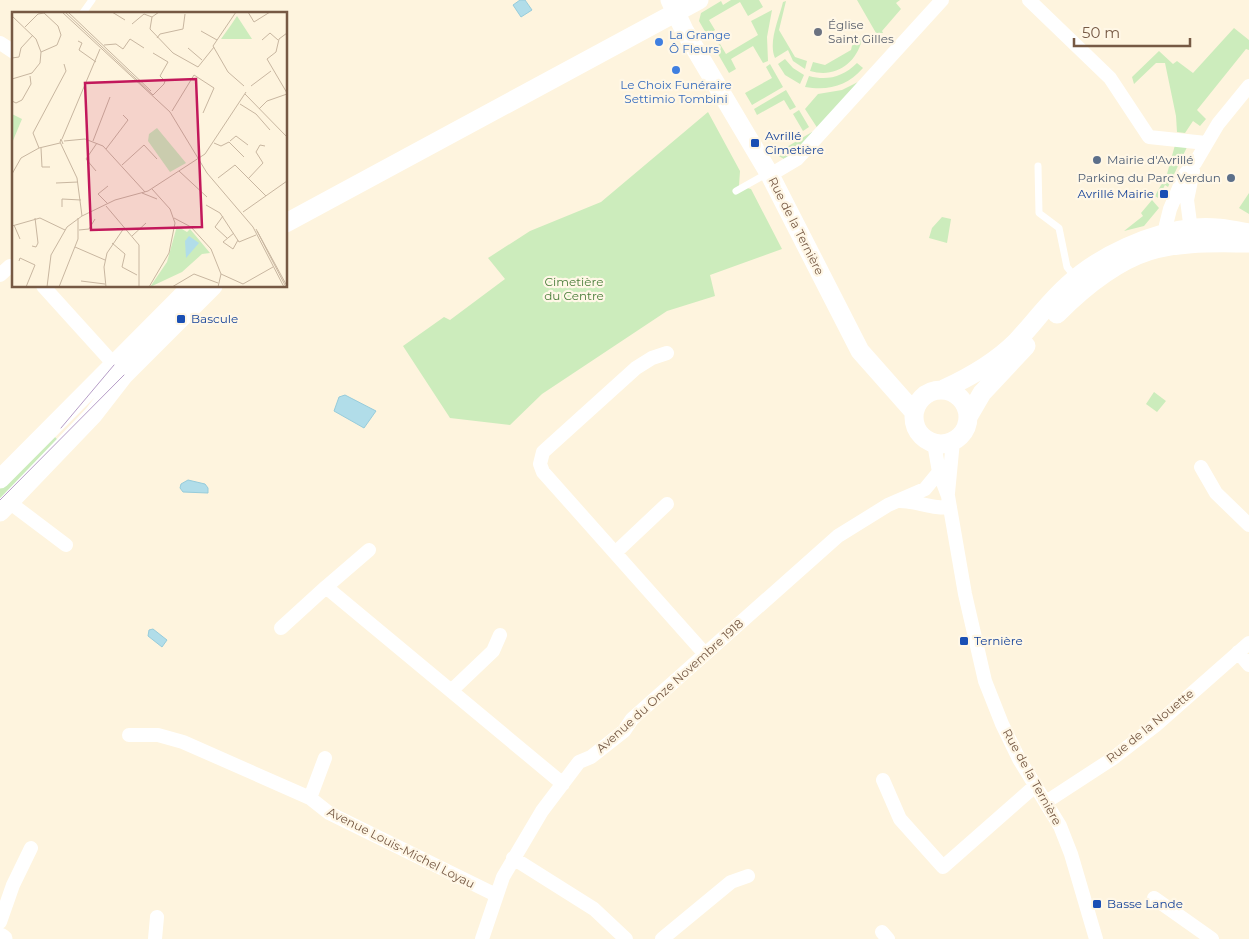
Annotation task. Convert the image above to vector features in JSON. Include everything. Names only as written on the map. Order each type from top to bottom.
[{"type":"main road","points":[[288,209],[674,4],[699,0]]},
{"type":"main road","points":[[288,222],[674,4]]},
{"type":"main road","name":"Rue de la Ternière","points":[[674,4],[684,30],[769,174],[860,351],[914,412]]},
{"type":"main road","points":[[1191,236],[1207,228],[1249,232]]},
{"type":"main road","points":[[1080,283],[1002,354],[972,377],[935,391],[920,400],[914,412],[917,430],[922,436],[934,443],[953,441],[964,431],[968,417],[982,393],[1070,300],[1080,283],[1090,266],[1122,250],[1191,236],[1249,244]]},
{"type":"main road","points":[[4,507],[76,434],[119,370],[190,288]]},
{"type":"main road","points":[[0,479],[211,288]]},
{"type":"main road","points":[[890,384],[960,397],[966,406],[968,417]]},
{"type":"street","points":[[769,174],[798,159],[942,0]]},
{"type":"street","points":[[1029,0],[1110,78],[1149,137],[1206,143]]},
{"type":"street","points":[[0,43],[12,51]]},
{"type":"street","points":[[1170,239],[1168,217],[1175,195],[1185,174],[1195,163],[1218,124],[1249,86]]},
{"type":"street","points":[[1191,236],[1188,192],[1195,163]]},
{"type":"street","points":[[0,275],[10,266],[12,267]]},
{"type":"street","points":[[45,288],[119,370]]},
{"type":"street","points":[[667,354],[652,358],[636,368],[543,452],[539,460],[543,472],[705,654]]},
{"type":"street","name":"Rue de la Ternière","points":[[949,502],[953,441]]},
{"type":"street","name":"Rue de la Ternière","points":[[934,443],[939,472],[949,502],[965,594],[985,681],[1002,724],[1035,786],[1060,826],[1071,854],[1096,939]]},
{"type":"street","points":[[1201,467],[1216,493],[1249,525]]},
{"type":"street","name":"Avenue du Onze Novembre 1918","points":[[482,939],[496,895],[513,858],[542,811],[579,762],[591,756],[624,730],[632,719],[838,536],[855,523],[896,501],[924,489],[939,472]]},
{"type":"street","points":[[896,501],[921,502],[940,509],[949,502]]},
{"type":"street","points":[[615,553],[667,504]]},
{"type":"street","points":[[4,507],[66,545]]},
{"type":"street","points":[[280,628],[369,550]]},
{"type":"street","points":[[326,587],[563,784]]},
{"type":"street","points":[[450,691],[493,651],[500,635]]},
{"type":"street","name":"Rue de la Nouette","points":[[1046,802],[1112,759],[1156,725],[1249,643]]},
{"type":"street","points":[[1238,652],[1249,665]]},
{"type":"street","name":"Avenue Louis-Michel Loyau","points":[[129,735],[158,735],[183,742],[310,798],[329,813],[496,895]]},
{"type":"street","points":[[310,798],[325,758]]},
{"type":"street","points":[[883,780],[900,819],[943,867],[1035,786]]},
{"type":"street","points":[[0,922],[13,885],[31,848]]},
{"type":"street","points":[[513,858],[594,909],[626,939]]},
{"type":"street","points":[[662,939],[731,882],[748,876]]},
{"type":"street","points":[[1154,898],[1212,939]]},
{"type":"street","points":[[156,939],[158,917]]},
{"type":"lane","points":[[83,12],[92,0]]},
{"type":"lane","points":[[1038,166],[1039,213],[1058,228],[1067,267],[1080,283]]},
{"type":"lane","points":[[736,191],[769,174]]},
{"type":"green space","points":[[731,0],[759,0],[763,7],[748,16],[740,2],[709,20],[715,30],[707,35],[699,21],[701,13],[721,1],[723,5]]},
{"type":"green space","points":[[857,0],[900,0],[896,3],[901,9],[882,31],[883,33],[876,33]]},
{"type":"green space","points":[[786,1],[779,30],[795,57],[807,61],[805,69],[793,61],[788,50],[775,58],[773,52],[775,30],[783,2]]},
{"type":"green space","points":[[772,10],[767,37],[768,61],[763,63],[753,46],[731,59],[736,69],[729,73],[714,47],[720,44],[726,54],[758,35],[751,21]]},
{"type":"green space","points":[[1234,28],[1249,40],[1249,50],[1246,49],[1197,110],[1206,119],[1200,126],[1193,121],[1185,133],[1177,132],[1176,116],[1165,63],[1156,63],[1134,84],[1132,77],[1159,51],[1173,64],[1177,61],[1193,73]]},
{"type":"green space","points":[[854,37],[862,40],[859,49],[843,68],[828,73],[810,71],[813,62],[825,65],[851,50]]},
{"type":"green space","points":[[785,59],[793,68],[804,75],[800,84],[785,75],[778,64]]},
{"type":"green space","points":[[857,63],[863,68],[844,83],[822,88],[805,87],[809,76],[834,77],[846,72]]},
{"type":"green space","points":[[770,64],[783,87],[752,105],[745,93],[772,78],[766,67]]},
{"type":"green space","points":[[858,82],[818,129],[805,109],[818,94],[842,90]]},
{"type":"green space","points":[[786,90],[796,107],[790,110],[784,100],[757,115],[754,109]]},
{"type":"green space","points":[[799,110],[809,127],[803,131],[793,114]]},
{"type":"green space","name":"Cimetière du Centre","points":[[708,112],[740,171],[739,186],[751,189],[782,249],[710,275],[715,296],[667,311],[542,394],[510,425],[450,418],[403,346],[444,317],[450,320],[505,279],[488,258],[530,231],[601,202]]},
{"type":"green space","points":[[812,132],[814,134],[797,151],[784,159],[775,154]]},
{"type":"green space","points":[[1175,145],[1187,147],[1168,187],[1165,185],[1158,198],[1155,196],[1167,174]]},
{"type":"green space","points":[[1249,193],[1249,214],[1239,208]]},
{"type":"green space","points":[[1152,200],[1159,208],[1144,226],[1124,231],[1143,216],[1141,213]]},
{"type":"green space","points":[[942,217],[951,219],[947,243],[929,238],[932,228]]},
{"type":"green space","points":[[1154,392],[1166,401],[1157,412],[1146,404]]},
{"type":"green space","points":[[53,435],[60,442],[0,503],[0,487]]},
{"type":"water","points":[[520,0],[525,0],[532,10],[521,17],[513,5]]},
{"type":"water","points":[[345,395],[376,411],[364,428],[334,411],[339,397]]},
{"type":"water","points":[[188,480],[205,484],[208,488],[208,493],[183,492],[180,488],[181,484]]},
{"type":"water","points":[[153,629],[167,640],[162,647],[148,636],[149,630]]},
{"type":"tram line","points":[[61,428],[114,365]]},
{"type":"tram line","points":[[0,500],[124,375]]},
{"type":"place","name":"Église Saint Gilles","points":[[818,32]]},
{"type":"place","name":"La Grange Ô Fleurs","points":[[659,42]]},
{"type":"place","name":"Le Choix Funéraire Settimio Tombini","points":[[676,70]]},
{"type":"place","name":"Avrillé Cimetière","points":[[755,143]]},
{"type":"place","name":"Mairie d'Avrillé","points":[[1097,160]]},
{"type":"place","name":"Parking du Parc Verdun","points":[[1231,178]]},
{"type":"place","name":"Avrillé Mairie","points":[[1164,194]]},
{"type":"place","name":"Bascule","points":[[181,319]]},
{"type":"place","name":"Ternière","points":[[964,641]]},
{"type":"place","name":"Basse Lande","points":[[1097,904]]}]
